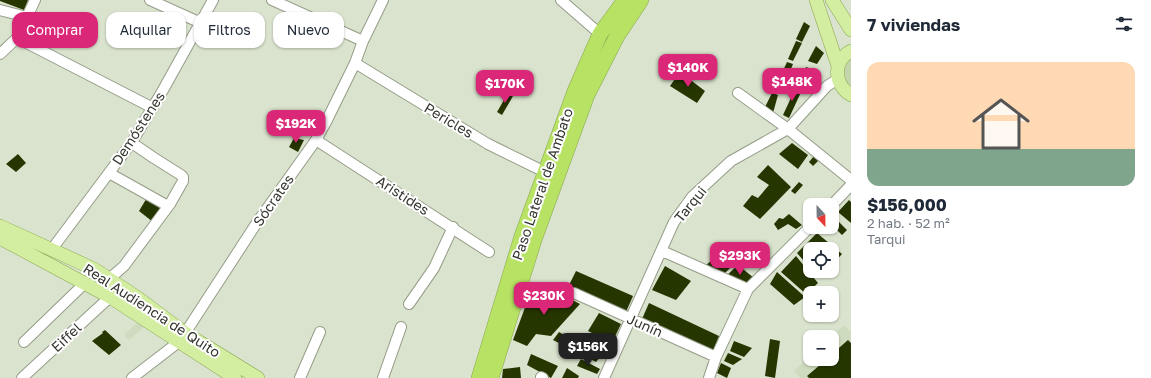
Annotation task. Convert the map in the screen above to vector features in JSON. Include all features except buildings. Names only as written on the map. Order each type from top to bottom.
[{"type":"highway","name":"Paso Lateral de Ambato","points":[[479,378],[522,236],[575,91],[600,34],[625,0]]},
{"type":"highway","points":[[617,36],[642,0]]},
{"type":"highway","points":[[617,36],[651,0]]},
{"type":"highway","name":"Paso Lateral de Ambato","points":[[491,378],[534,240],[584,102],[617,36]]},
{"type":"main road","points":[[816,0],[841,86],[851,95]]},
{"type":"main road","points":[[832,0],[851,30]]},
{"type":"main road","points":[[838,73],[841,59],[851,51]]},
{"type":"main road","name":"Real Audiencia de Quito","points":[[0,226],[94,269],[109,279],[235,378]]},
{"type":"main road","name":"Real Audiencia de Quito","points":[[0,238],[258,378]]},
{"type":"street","points":[[29,12],[35,0]]},
{"type":"street","points":[[150,0],[194,20]]},
{"type":"street","name":"Demóstenes","points":[[207,12],[213,0]]},
{"type":"street","points":[[272,0],[363,41]]},
{"type":"street","name":"Sócrates","points":[[132,378],[182,337],[256,224],[316,140],[328,120],[383,0]]},
{"type":"street","points":[[561,0],[600,34]]},
{"type":"street","points":[[0,10],[12,13]]},
{"type":"street","name":"Demóstenes","points":[[52,249],[132,143],[194,35]]},
{"type":"street","points":[[0,54],[12,44]]},
{"type":"street","points":[[36,48],[153,108]]},
{"type":"street","name":"Pericles","points":[[355,63],[488,144],[545,172]]},
{"type":"street","name":"Tarqui","points":[[604,378],[674,222],[692,197],[731,161],[788,129],[838,73]]},
{"type":"street","points":[[738,93],[788,129],[851,180]]},
{"type":"street","name":"Aristides","points":[[316,140],[453,227],[489,252]]},
{"type":"street","points":[[109,279],[124,266],[168,206],[183,181],[183,177],[132,143]]},
{"type":"street","points":[[109,173],[168,206]]},
{"type":"street","points":[[839,198],[851,185]]},
{"type":"street","points":[[409,304],[434,268],[453,227]]},
{"type":"street","points":[[709,378],[716,357],[748,289],[803,234]]},
{"type":"street","points":[[662,251],[748,289]]},
{"type":"street","points":[[24,342],[85,283]]},
{"type":"street","name":"Junín","points":[[574,293],[716,357]]},
{"type":"street","name":"Eiffel","points":[[22,378],[110,297]]},
{"type":"street","points":[[383,378],[401,327]]},
{"type":"street","points":[[300,378],[320,332]]},
{"type":"shaded area","points":[[851,55],[851,87],[845,82],[843,64]]},
{"type":"shaded area","points":[[139,321],[144,327],[129,340],[124,335]]},
{"type":"shaded area","points":[[844,325],[851,332],[851,378],[800,378],[794,371],[803,363],[803,366],[839,366],[838,330]]}]
